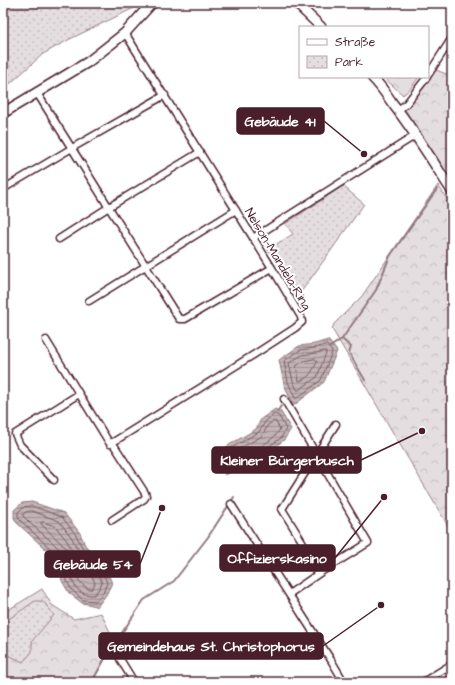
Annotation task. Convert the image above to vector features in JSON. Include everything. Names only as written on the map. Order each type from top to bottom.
[{"type":"street","points":[[3,113],[88,62],[126,33],[152,3]]},
{"type":"street","points":[[296,3],[320,26]]},
{"type":"street","name":"Nelson-Mandela-Ring","points":[[111,443],[258,352],[302,322],[301,317],[272,268],[126,33]]},
{"type":"street","points":[[429,73],[452,38]]},
{"type":"street","points":[[373,78],[416,135],[452,192]]},
{"type":"street","points":[[398,110],[406,104],[426,78]]},
{"type":"street","points":[[37,93],[179,318],[185,319],[272,268]]},
{"type":"street","points":[[3,189],[165,95]]},
{"type":"street","points":[[253,238],[416,135]]},
{"type":"street","points":[[59,239],[200,152]]},
{"type":"street","points":[[89,301],[236,210]]},
{"type":"street","points":[[46,340],[79,394],[145,493],[146,496],[144,499],[112,520]]},
{"type":"street","points":[[54,480],[20,445],[15,434],[79,394]]},
{"type":"street","points":[[284,399],[368,543],[303,583],[289,594]]},
{"type":"street","points":[[321,572],[282,509],[336,424]]},
{"type":"street","points":[[231,504],[344,682]]},
{"type":"street","points":[[120,659],[134,682]]},
{"type":"street","points":[[423,682],[452,664]]},
{"type":"street","points":[[446,668],[452,677]]},
{"type":"green space","points":[[3,3],[138,3],[134,8],[70,39],[43,54],[3,90]]},
{"type":"green space","points":[[433,69],[452,76],[452,189],[398,110],[425,78],[429,78],[429,74]]},
{"type":"green space","points":[[384,78],[418,78],[410,89],[403,95]]},
{"type":"green space","points":[[438,185],[452,207],[452,533],[332,329],[334,324],[362,296]]},
{"type":"green space","points":[[343,186],[364,204],[298,296],[268,249],[293,234],[285,224]]},
{"type":"green space","points":[[42,589],[52,605],[74,619],[101,613],[110,632],[102,646],[109,653],[92,682],[3,682],[3,613]]},
{"type":"green space","points":[[35,601],[43,601],[54,615],[32,641],[32,652],[23,662],[3,651],[3,623]]},
{"type":"water","points":[[328,340],[337,351],[324,382],[293,406],[284,384],[279,360],[299,346],[315,344]]},
{"type":"water","points":[[275,409],[281,412],[291,429],[284,440],[257,460],[225,475],[218,462],[221,451],[256,429],[261,419]]},
{"type":"water","points":[[32,502],[64,513],[80,533],[85,545],[104,565],[112,583],[106,595],[97,607],[82,603],[69,593],[62,581],[60,569],[53,556],[17,523],[14,518],[14,510],[22,503]]},
{"type":"waterway","points":[[330,347],[342,339],[376,290],[390,256],[437,189]]},
{"type":"waterway","points":[[342,339],[351,347],[349,353],[365,380]]},
{"type":"waterway","points":[[277,412],[281,406]]},
{"type":"waterway","points":[[92,682],[105,658],[144,600],[174,581],[208,537],[234,497]]},
{"type":"place","name":"Gebäude 41","points":[[364,154]]},
{"type":"place","name":"Kleiner Bürgerbusch","points":[[422,431]]},
{"type":"place","name":"Offizierskasino","points":[[384,497]]},
{"type":"place","name":"Gebäude 54","points":[[162,508]]},
{"type":"place","name":"Gemeindehaus St. Christophorus","points":[[381,605]]}]
